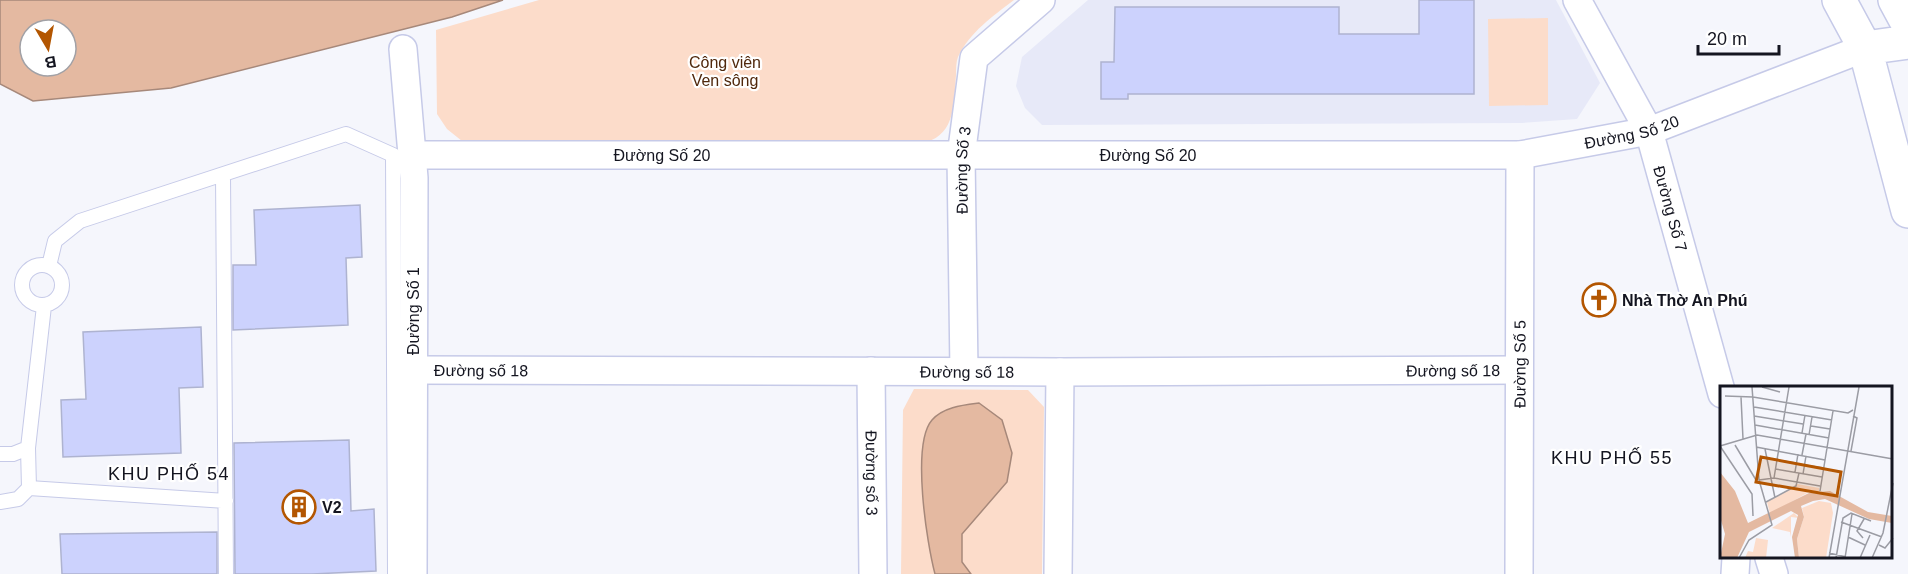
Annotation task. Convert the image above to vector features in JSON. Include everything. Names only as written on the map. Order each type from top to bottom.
[{"type":"main road","points":[[1839,0],[1865,48],[1908,211]]},
{"type":"main road","points":[[1895,0],[1908,24]]},
{"type":"main road","points":[[1865,48],[1908,42]]},
{"type":"street","name":"Đường Số 3","points":[[964,371],[961,156],[974,58],[1041,0]]},
{"type":"street","name":"Đường Số 7","points":[[1577,0],[1649,131],[1720,387]]},
{"type":"street","name":"Đường Số 20","points":[[405,179],[961,156],[1520,155],[1649,131],[1865,48]]},
{"type":"street","name":"Đường Số 1","points":[[403,49],[405,179],[413,370],[413,574]]},
{"type":"street","name":"Đường Số 5","points":[[1519,574],[1520,155]]},
{"type":"street","name":"Đường số 18","points":[[413,370],[1060,372],[1519,370]]},
{"type":"street","name":"Đường số 3","points":[[871,371],[873,574]]},
{"type":"street","points":[[1058,574],[1060,372]]},
{"type":"street","points":[[1769,559],[1774,574]]},
{"type":"lane","points":[[49,266],[55,242],[80,221],[346,134],[393,155],[405,179],[395,574]]},
{"type":"lane","points":[[223,175],[226,574]]},
{"type":"lane","points":[[39,265],[49,266],[58,272],[62,280],[62,290],[58,298],[44,306],[30,302],[22,287],[24,277],[30,269],[39,265]]},
{"type":"lane","points":[[0,502],[18,499],[29,488],[28,448],[44,306]]},
{"type":"lane","points":[[0,454],[13,454],[28,448]]},
{"type":"lane","points":[[29,488],[226,501]]},
{"type":"shaded area","points":[[0,0],[503,0],[452,17],[171,88],[33,101],[0,84]]},
{"type":"shaded area","points":[[1088,0],[1556,0],[1600,83],[1577,119],[1522,123],[1042,125],[1025,108],[1016,86],[1022,57]]},
{"type":"shaded area","points":[[979,403],[1002,420],[1012,453],[1007,482],[962,534],[962,562],[971,574],[935,574],[928,541],[923,495],[922,450],[926,432],[932,420],[942,412],[954,407]]},
{"type":"green space","name":"Công viên Ven sông","points":[[539,0],[1014,0],[983,25],[963,48],[957,61],[952,115],[943,132],[926,142],[462,141],[447,129],[437,114],[436,30]]},
{"type":"green space","points":[[1548,18],[1548,105],[1489,106],[1488,19]]},
{"type":"green space","points":[[914,389],[1028,390],[1044,407],[1042,574],[901,574],[903,410]]},
{"type":"building","points":[[1419,0],[1474,0],[1474,94],[1128,94],[1128,99],[1101,99],[1101,62],[1114,62],[1115,7],[1339,7],[1339,34],[1419,34]]},
{"type":"building","points":[[360,205],[362,257],[346,258],[348,325],[233,330],[233,265],[256,265],[254,210]]},
{"type":"building","points":[[201,327],[203,387],[179,388],[181,453],[63,457],[61,400],[86,399],[83,332]]},
{"type":"building","name":"V2","points":[[349,440],[351,511],[374,509],[376,571],[235,574],[234,443]]},
{"type":"building","points":[[217,532],[217,574],[62,574],[60,534]]},
{"type":"place","name":"Nhà Thờ An Phú","points":[[1599,300]]},
{"type":"place","name":"V2","points":[[299,507]]},
{"type":"district","name":"KHU PHỐ 55","points":[[1612,458]]},
{"type":"district","name":"KHU PHỐ 54","points":[[169,474]]}]
